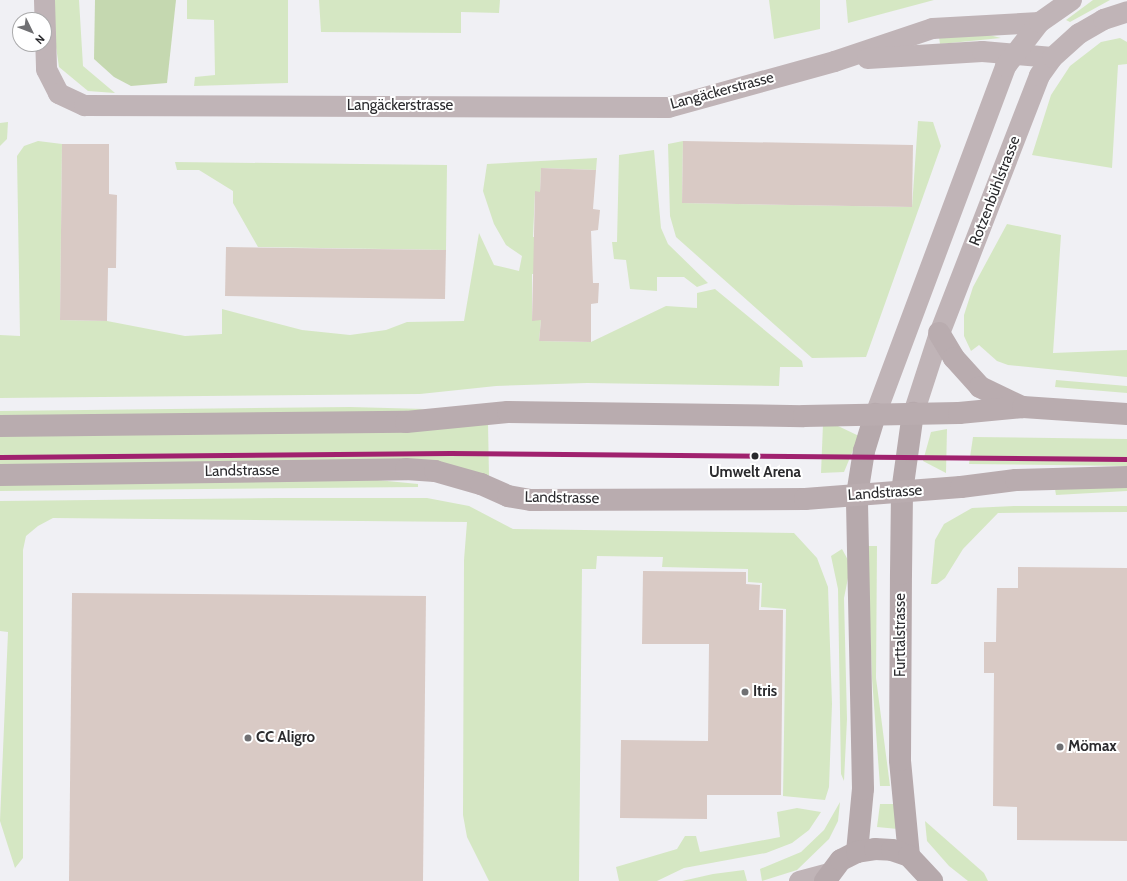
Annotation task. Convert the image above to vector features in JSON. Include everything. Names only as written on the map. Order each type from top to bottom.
[{"type":"main road","points":[[939,333],[954,358],[980,387],[1023,407]]},
{"type":"main road","points":[[0,426],[406,422],[508,412],[875,414],[1023,407],[1127,414]]},
{"type":"main road","name":"Furttalstrasse","points":[[909,856],[900,760],[902,492],[913,413]]},
{"type":"main road","points":[[857,852],[863,789],[857,495],[864,451],[875,414]]},
{"type":"main road","name":"Landstrasse","points":[[0,475],[406,469],[435,471],[481,484],[508,496],[530,500],[804,500],[902,492],[1016,480],[1127,477]]},
{"type":"main road","points":[[827,877],[842,860],[857,852],[880,849],[909,856],[932,881]]},
{"type":"street","name":"Langäckerstrasse","points":[[44,0],[46,69],[58,93],[84,105],[668,107],[834,60],[932,28],[1039,22]]},
{"type":"street","points":[[875,414],[985,114],[1012,53],[1039,22],[1071,0]]},
{"type":"street","name":"Rotzenbühlstrasse","points":[[913,413],[939,333],[1037,79],[1052,57],[1079,33],[1103,19],[1127,11]]},
{"type":"street","points":[[1039,22],[1052,57]]},
{"type":"street","name":"Langäckerstrasse","points":[[834,60],[931,53],[1012,53],[1052,57]]},
{"type":"street","points":[[799,881],[827,877]]},
{"type":"green space","points":[[55,0],[79,0],[83,66],[115,93],[88,91],[59,67],[55,40]]},
{"type":"green space","points":[[95,0],[176,0],[167,83],[131,86],[114,77],[94,59]]},
{"type":"green space","points":[[187,0],[288,0],[288,83],[194,86],[195,77],[215,75],[214,20],[187,19]]},
{"type":"green space","points":[[319,0],[500,0],[499,13],[461,12],[461,33],[321,32]]},
{"type":"green space","points":[[769,0],[820,0],[820,29],[774,39]]},
{"type":"green space","points":[[846,0],[934,0],[848,23]]},
{"type":"green space","points":[[1093,0],[1110,0],[1070,22],[1066,20]]},
{"type":"green space","points":[[985,34],[1001,38],[940,44],[939,37]]},
{"type":"green space","points":[[1120,38],[1127,42],[1127,64],[1118,65],[1112,168],[1032,155],[1051,95],[1070,66],[1101,42]]},
{"type":"green space","points":[[918,121],[933,122],[941,146],[866,357],[812,358],[676,237],[670,216],[668,144],[683,141],[682,203],[912,207]]},
{"type":"green space","points":[[8,122],[7,139],[0,146],[0,123]]},
{"type":"green space","points":[[38,141],[62,144],[60,320],[107,321],[185,336],[222,334],[222,309],[302,330],[350,335],[386,330],[407,322],[464,321],[479,233],[494,265],[519,271],[522,256],[506,245],[494,224],[483,191],[487,164],[597,158],[596,170],[541,168],[540,192],[535,192],[533,237],[541,237],[540,274],[532,274],[532,320],[541,320],[539,341],[591,342],[666,306],[697,308],[697,293],[715,289],[802,361],[803,367],[780,367],[779,386],[587,383],[496,386],[420,394],[0,398],[0,335],[20,336],[17,156],[24,146]]},
{"type":"green space","points":[[654,150],[661,228],[668,244],[708,283],[697,287],[684,277],[657,277],[657,291],[630,289],[626,260],[614,259],[612,242],[617,242],[619,155]]},
{"type":"green space","points":[[175,162],[447,165],[446,250],[258,247],[233,203],[233,191],[199,170],[177,170]]},
{"type":"green space","points":[[1007,224],[1061,235],[1053,353],[1127,350],[1127,377],[1008,365],[997,361],[979,345],[971,351],[964,336],[964,315],[973,287]]},
{"type":"green space","points":[[1056,380],[1127,386],[1127,393],[1055,387]]},
{"type":"green space","points":[[350,407],[425,409],[409,412],[0,417],[0,411]]},
{"type":"green space","points":[[488,423],[489,476],[0,465],[0,436]]},
{"type":"green space","points":[[823,424],[838,426],[859,436],[844,472],[821,473]]},
{"type":"green space","points":[[947,429],[946,473],[923,461],[931,432]]},
{"type":"green space","points":[[973,437],[1127,439],[1127,466],[969,464]]},
{"type":"green space","points":[[377,480],[418,484],[418,487],[0,491],[0,484]]},
{"type":"green space","points":[[1127,485],[1127,491],[1056,495],[1055,489]]},
{"type":"green space","points":[[427,498],[469,506],[513,529],[794,533],[817,558],[828,587],[832,704],[829,787],[825,800],[783,796],[786,609],[761,607],[762,583],[748,582],[748,569],[662,567],[663,557],[597,556],[596,569],[582,569],[579,881],[489,881],[467,837],[463,815],[464,560],[467,522],[53,518],[38,526],[26,536],[23,550],[23,858],[15,868],[0,821],[8,632],[0,631],[0,501]]},
{"type":"green space","points":[[1014,506],[1127,506],[1127,512],[998,513],[963,549],[945,578],[937,584],[931,584],[935,540],[944,524],[972,508]]},
{"type":"green space","points":[[867,546],[877,546],[876,678],[890,786],[880,786],[872,678]]},
{"type":"green space","points":[[842,549],[848,560],[848,578],[844,598],[847,719],[844,781],[841,774],[838,589],[831,556]]},
{"type":"green space","points":[[840,802],[838,821],[829,839],[797,870],[762,881],[760,869],[801,852],[824,830]]},
{"type":"green space","points":[[880,804],[894,804],[898,829],[877,827]]},
{"type":"green space","points":[[797,808],[821,812],[809,830],[792,843],[766,853],[684,868],[657,881],[619,881],[616,867],[677,849],[685,836],[696,836],[700,852],[780,837],[777,812]]},
{"type":"green space","points":[[925,821],[984,873],[988,881],[968,881],[949,866],[927,841]]},
{"type":"green space","points":[[744,870],[747,881],[682,881],[713,874]]},
{"type":"building","points":[[683,141],[913,145],[912,207],[682,203]]},
{"type":"building","points":[[62,144],[109,144],[109,194],[117,195],[116,268],[108,268],[107,321],[60,320]]},
{"type":"building","points":[[541,168],[596,170],[593,209],[600,210],[598,230],[591,231],[593,283],[599,283],[598,303],[591,304],[591,342],[539,341],[541,320],[532,321],[535,191],[540,192]]},
{"type":"building","points":[[226,247],[446,250],[445,299],[225,296]]},
{"type":"building","name":"Mömax","points":[[1018,567],[1127,568],[1127,841],[1017,840],[1017,807],[993,806],[994,673],[984,673],[984,642],[996,642],[997,588],[1018,588]]},
{"type":"building","name":"Itris","points":[[643,571],[746,572],[746,584],[760,585],[759,610],[783,610],[781,795],[707,795],[707,819],[620,818],[621,740],[708,741],[709,644],[642,644]]},
{"type":"building","name":"CC Aligro","points":[[72,593],[426,596],[423,881],[69,881]]},
{"type":"transit line","points":[[0,457],[450,453],[1127,459]]},
{"type":"place","name":"Umwelt Arena","points":[[755,456]]},
{"type":"place","name":"Itris","points":[[745,692]]},
{"type":"place","name":"CC Aligro","points":[[248,738]]},
{"type":"place","name":"Mömax","points":[[1060,747]]}]
